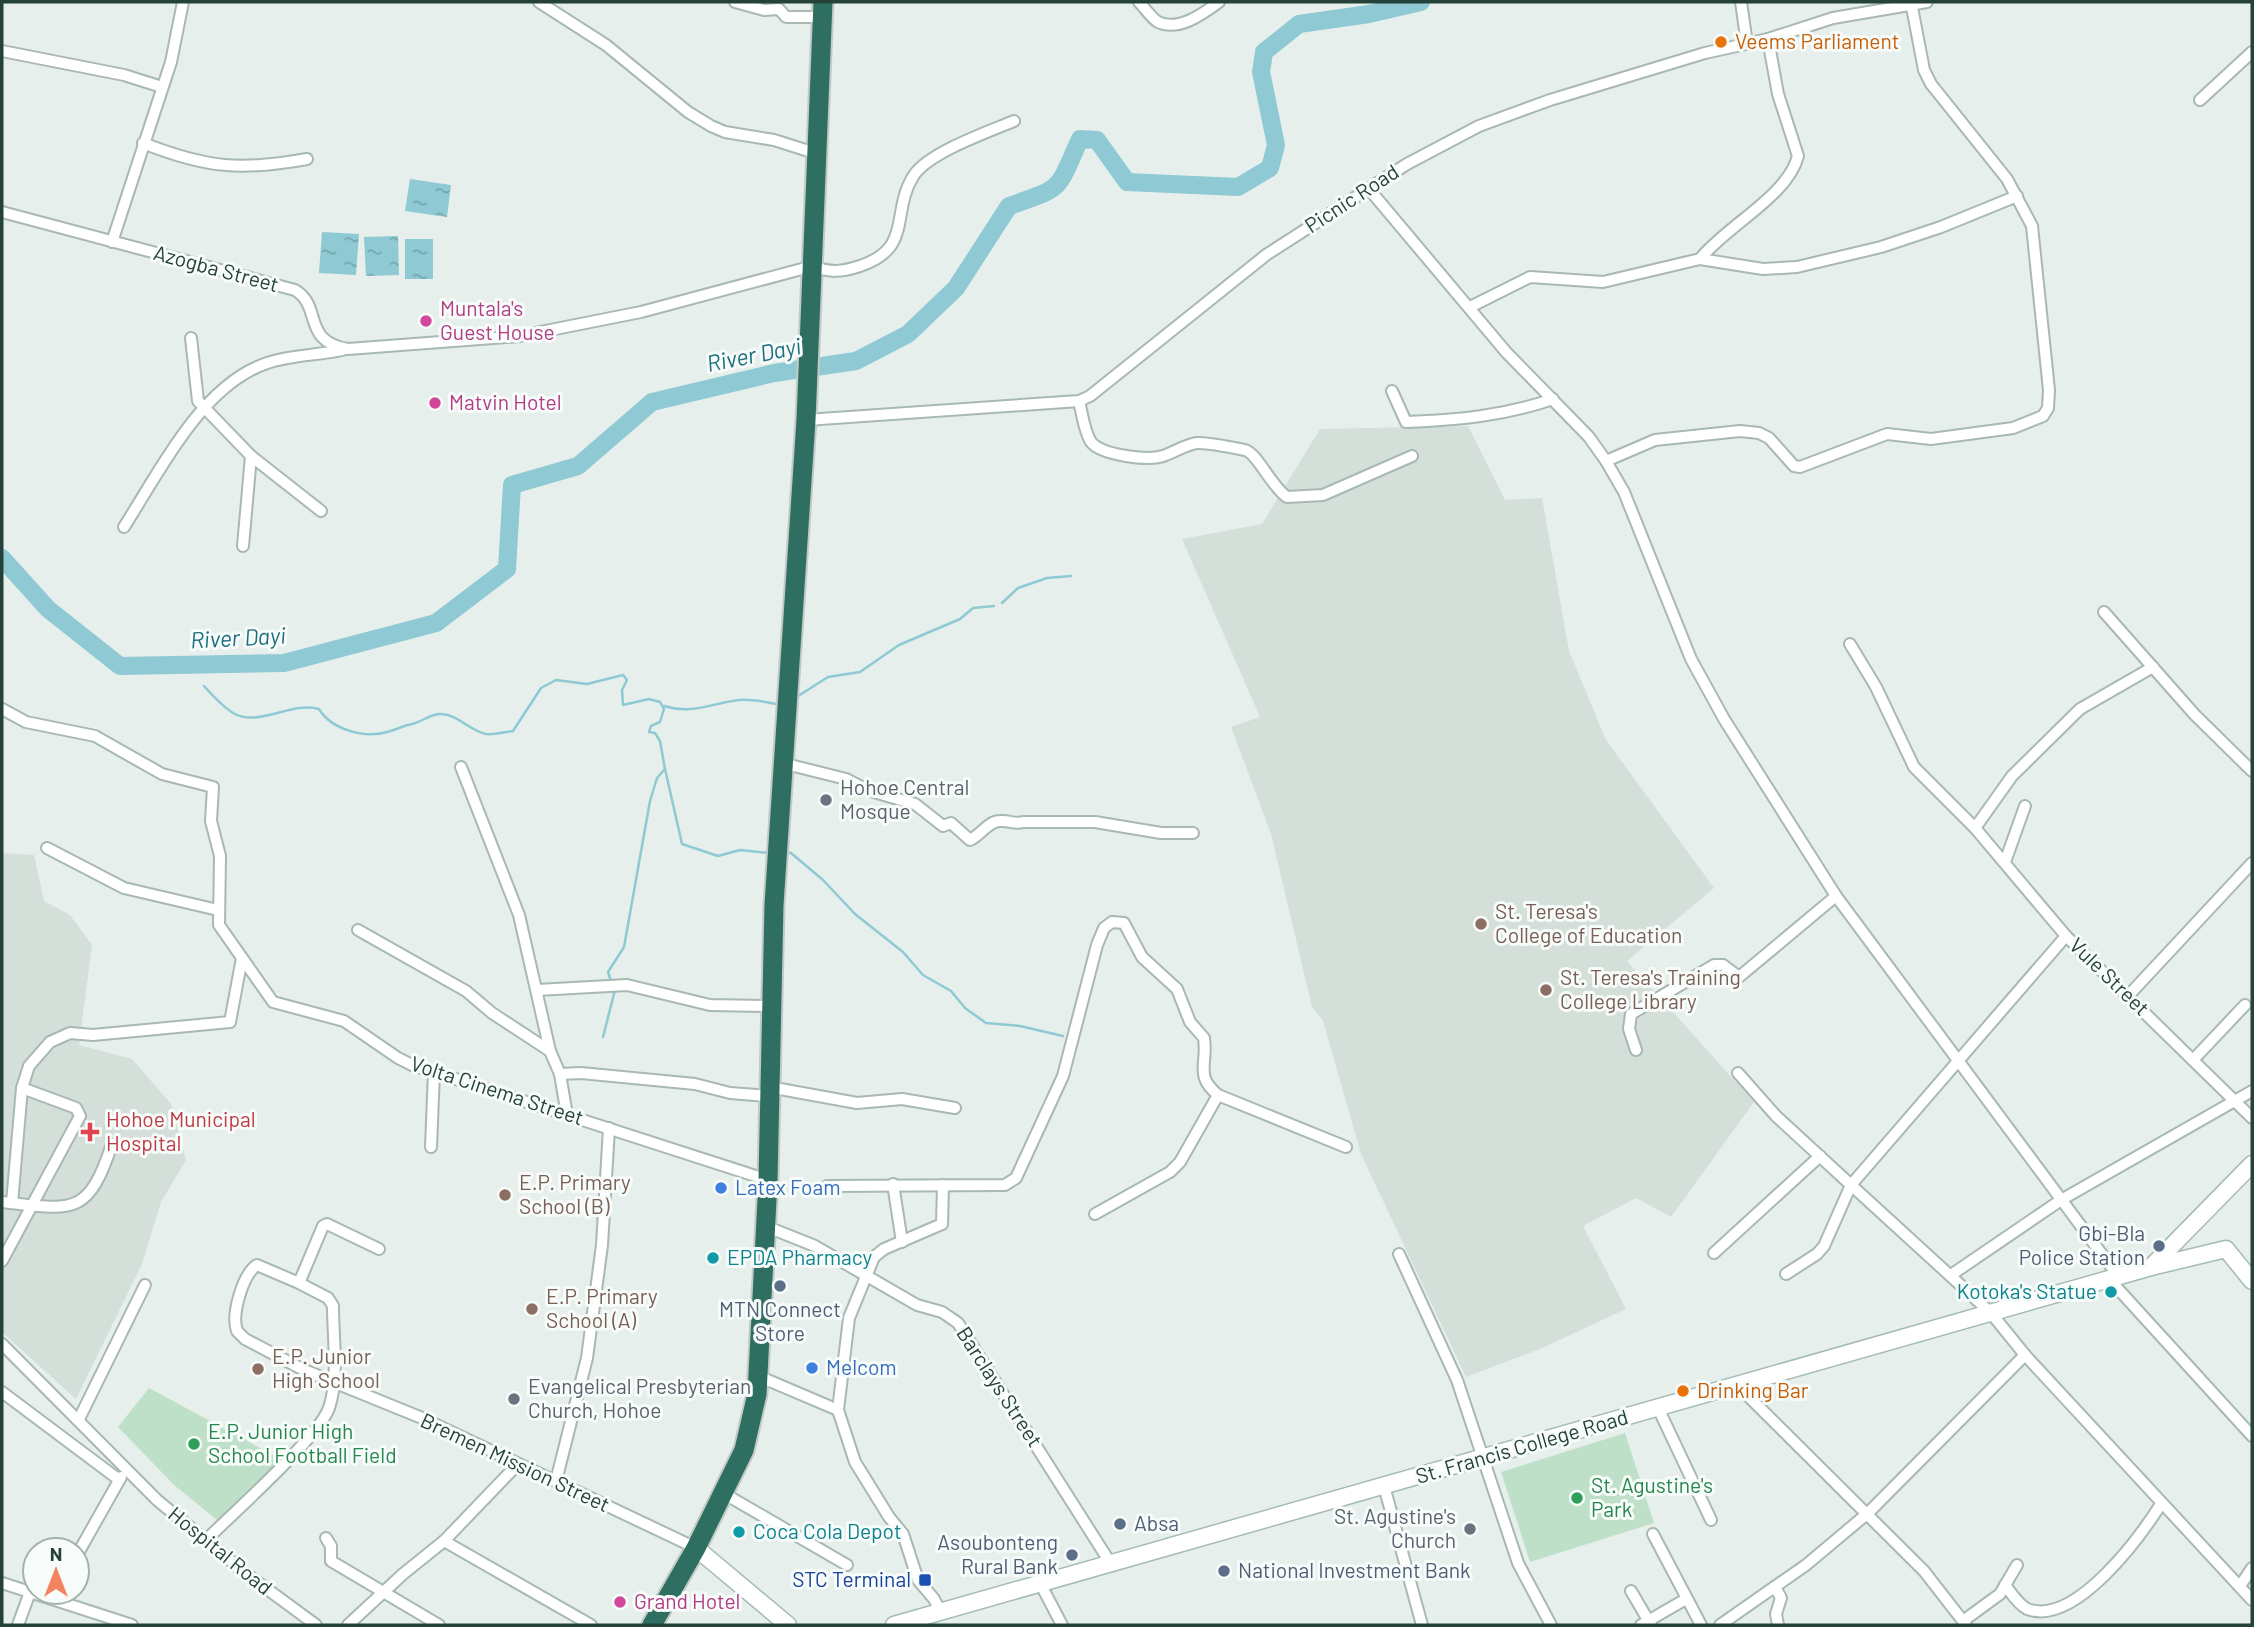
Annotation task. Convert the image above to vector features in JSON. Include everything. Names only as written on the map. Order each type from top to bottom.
[{"type":"highway","points":[[652,1625],[696,1548],[751,1432],[758,1376],[768,1180],[771,1006],[782,762],[806,420],[822,10]]},
{"type":"main road","points":[[2151,1267],[2252,1164]]},
{"type":"main road","name":"St. Francis College Road","points":[[894,1625],[936,1617],[1041,1583],[2151,1267],[2226,1249],[2252,1281]]},
{"type":"main road","points":[[696,1548],[788,1625]]},
{"type":"street","points":[[112,242],[179,34],[183,2]]},
{"type":"street","points":[[539,2],[606,45],[688,112],[711,126],[725,132],[774,140],[818,154]]},
{"type":"street","points":[[735,2],[764,10],[779,9],[786,17],[822,10]]},
{"type":"street","points":[[1139,2],[1153,18],[1167,24],[1195,18],[1219,2]]},
{"type":"street","points":[[1741,2],[1746,44]]},
{"type":"street","name":"Picnic Road","points":[[806,420],[1079,401],[1090,396],[1266,256],[1441,144],[1516,111],[1833,18],[1927,2]]},
{"type":"street","points":[[1605,461],[1656,440],[1740,431],[1759,433],[1769,438],[1794,466],[1800,467],[1887,434],[1931,439],[1959,437],[2013,428],[2043,416],[2048,408],[2049,390],[2032,226],[2007,179],[1931,84],[1924,70],[1911,3]]},
{"type":"street","points":[[1700,259],[1710,246],[1774,193],[1796,166],[1798,156],[1778,94],[1768,39]]},
{"type":"street","points":[[2,51],[124,75],[162,87]]},
{"type":"street","points":[[2200,100],[2252,52]]},
{"type":"street","points":[[124,527],[176,443],[205,408],[239,377],[257,367],[274,361],[348,349],[520,336],[641,312],[813,266],[825,271],[845,271],[875,261],[894,244],[914,175],[946,153],[1014,121]]},
{"type":"street","points":[[143,143],[179,157],[245,168],[307,159]]},
{"type":"street","points":[[1369,189],[1506,352],[1589,437],[1625,492],[1691,659],[1724,719],[1836,896],[2061,1200],[2114,1278],[2252,1436]]},
{"type":"street","points":[[1470,307],[1530,277],[1603,282],[1700,259],[1763,268],[1797,267],[1881,247],[1941,227],[2017,196]]},
{"type":"street","name":"Azogba Street","points":[[2,212],[295,290],[303,295],[314,328],[322,339],[334,347],[348,349]]},
{"type":"street","points":[[191,338],[196,396],[205,408],[251,456],[321,511]]},
{"type":"street","points":[[1392,391],[1406,422],[1491,416],[1553,399]]},
{"type":"street","points":[[1079,401],[1090,439],[1102,449],[1147,458],[1163,456],[1182,446],[1202,442],[1247,450],[1258,461],[1269,482],[1287,497],[1324,495],[1412,456]]},
{"type":"street","points":[[243,546],[251,456]]},
{"type":"street","points":[[2104,612],[2195,715],[2252,771]]},
{"type":"street","name":"Vule Street","points":[[1850,644],[1876,687],[1914,768],[1975,828],[2066,936],[2236,1099],[2252,1118]]},
{"type":"street","points":[[1975,828],[2012,776],[2080,709],[2153,667]]},
{"type":"street","name":"Volta Cinema Street","points":[[2,709],[26,722],[95,736],[162,774],[213,787],[211,821],[220,856],[218,910],[221,930],[273,1002],[344,1021],[398,1058],[434,1072],[768,1180]]},
{"type":"street","points":[[782,762],[846,779],[867,790],[915,804],[943,826],[951,823],[970,840],[990,824],[1000,821],[1012,825],[1023,822],[1095,822],[1161,833],[1193,833]]},
{"type":"street","points":[[461,768],[519,915],[550,1051],[560,1074],[567,1115]]},
{"type":"street","points":[[2005,862],[2025,806]]},
{"type":"street","points":[[47,848],[124,888],[218,910]]},
{"type":"street","points":[[2128,996],[2252,863]]},
{"type":"street","points":[[1636,1050],[1629,1029],[1631,1014],[1714,965],[1723,965],[1739,977],[1836,896]]},
{"type":"street","points":[[827,1186],[1005,1185],[1016,1178],[1059,1087],[1097,945],[1104,928],[1112,922],[1124,923],[1142,957],[1177,989],[1190,1022],[1204,1038],[1203,1079],[1218,1095],[1346,1147]]},
{"type":"street","points":[[358,930],[466,991],[492,1013],[550,1051]]},
{"type":"street","points":[[1786,1274],[1817,1254],[1824,1246],[1851,1185],[2066,936]]},
{"type":"street","points":[[112,1144],[100,1179],[84,1201],[76,1204],[7,1203],[22,1088],[29,1066],[39,1052],[60,1036],[230,1022],[242,958]]},
{"type":"street","points":[[537,990],[618,984],[710,1005],[771,1006]]},
{"type":"street","points":[[2193,1059],[2245,1005]]},
{"type":"street","points":[[430,1147],[434,1072]]},
{"type":"street","points":[[560,1074],[581,1073],[695,1084],[730,1093],[769,1092],[857,1103],[902,1099],[955,1108]]},
{"type":"street","points":[[1738,1073],[1776,1116],[1991,1313],[2025,1355],[2252,1600]]},
{"type":"street","points":[[2,1261],[80,1116],[76,1108],[22,1088]]},
{"type":"street","points":[[1951,1275],[2061,1200],[2252,1091]]},
{"type":"street","points":[[1095,1214],[1170,1172],[1180,1162],[1218,1095]]},
{"type":"street","points":[[556,1481],[587,1358],[602,1245],[609,1129]]},
{"type":"street","points":[[1714,1253],[1820,1156]]},
{"type":"street","points":[[893,1184],[902,1242]]},
{"type":"street","points":[[936,1617],[934,1599],[918,1580],[903,1534],[889,1517],[855,1462],[838,1410],[849,1318],[865,1273],[879,1252],[942,1224],[943,1185]]},
{"type":"street","points":[[205,1541],[314,1431],[328,1410],[332,1382],[333,1306],[328,1298],[299,1283],[323,1226],[327,1224],[379,1249]]},
{"type":"street","name":"Barclays Street","points":[[765,1226],[816,1246],[917,1305],[942,1312],[958,1323],[1111,1564]]},
{"type":"street","points":[[1399,1254],[1457,1380],[1518,1563],[1551,1625]]},
{"type":"street","name":"Bremen Mission Street","points":[[299,1283],[257,1265],[249,1271],[234,1323],[245,1339],[332,1382],[422,1418],[696,1548]]},
{"type":"street","points":[[79,1419],[145,1285]]},
{"type":"street","name":"Hospital Road","points":[[2,1344],[157,1500],[205,1541],[316,1625]]},
{"type":"street","points":[[1720,1625],[1775,1587],[1868,1513],[2025,1355]]},
{"type":"street","points":[[758,1376],[838,1410]]},
{"type":"street","points":[[1738,1386],[1924,1571],[1965,1623],[1986,1606],[2005,1585],[2017,1565]]},
{"type":"street","points":[[2,1392],[118,1479]]},
{"type":"street","points":[[1658,1408],[1711,1520]]},
{"type":"street","points":[[348,1625],[383,1591],[444,1541],[517,1465]]},
{"type":"street","points":[[87,1536],[118,1479],[129,1471]]},
{"type":"street","points":[[1384,1486],[1422,1625]]},
{"type":"street","points":[[723,1493],[848,1565]]},
{"type":"street","points":[[2005,1585],[2026,1609],[2040,1615],[2055,1616],[2072,1608],[2126,1558],[2161,1504]]},
{"type":"street","points":[[1653,1534],[1701,1625]]},
{"type":"street","points":[[326,1538],[331,1546],[331,1561],[439,1625]]},
{"type":"street","points":[[444,1541],[591,1625]]},
{"type":"street","points":[[2240,1586],[2252,1568]]},
{"type":"street","points":[[2,1583],[21,1589]]},
{"type":"street","points":[[1041,1583],[1062,1625]]},
{"type":"street","points":[[1775,1587],[1781,1598],[1776,1614],[1778,1625]]},
{"type":"street","points":[[1631,1591],[1647,1624],[1686,1599]]},
{"type":"street","points":[[18,1625],[25,1606]]},
{"type":"street","points":[[84,1606],[132,1625]]},
{"type":"shaded area","name":"St. Teresa's College of Education","points":[[1468,426],[1505,500],[1542,498],[1569,651],[1606,740],[1714,888],[1627,961],[1754,1102],[1671,1217],[1636,1198],[1583,1226],[1626,1309],[1540,1349],[1466,1377],[1361,1154],[1323,1021],[1312,1007],[1271,834],[1231,727],[1260,717],[1182,539],[1262,524],[1320,429]]},
{"type":"shaded area","name":"Hohoe Municipal Hospital","points":[[2,853],[34,855],[44,901],[70,915],[92,945],[79,1045],[132,1059],[171,1104],[186,1160],[161,1202],[142,1264],[76,1399],[2,1332]]},
{"type":"green space","name":"E.P. Junior High School Football Field","points":[[149,1388],[286,1462],[227,1528],[174,1485],[118,1427]]},
{"type":"green space","name":"St. Agustine's Park","points":[[1625,1433],[1654,1523],[1530,1562],[1501,1472]]},
{"type":"water","points":[[410,179],[451,185],[447,217],[405,211]]},
{"type":"water","points":[[322,232],[359,234],[356,275],[319,273]]},
{"type":"water","points":[[398,236],[399,275],[366,276],[364,237]]},
{"type":"water","points":[[405,239],[433,239],[433,279],[405,279]]},
{"type":"waterway","name":"River Dayi","points":[[2,558],[48,609],[120,666],[284,663],[436,623],[507,569],[512,485],[578,466],[652,402],[774,373],[856,361],[908,334],[956,288],[1009,206],[1040,195],[1056,185],[1067,169],[1080,139],[1097,140],[1127,182],[1238,187],[1270,168],[1276,145],[1261,72],[1264,52],[1299,24],[1369,14],[1421,2]]},
{"type":"waterway","points":[[1002,603],[1018,588],[1047,578],[1071,576]]},
{"type":"waterway","points":[[795,698],[828,677],[860,672],[899,645],[960,619],[973,608],[994,606]]},
{"type":"waterway","points":[[204,686],[225,707],[243,717],[253,718],[309,707],[319,709],[340,727],[368,734],[390,731],[438,714],[453,717],[486,734],[513,731],[541,688],[556,680],[587,684],[623,675],[627,680],[622,690],[623,705],[649,699],[660,702],[664,709],[660,722],[651,726],[649,732],[655,733],[660,741],[665,769],[657,778],[650,801],[624,947],[608,972],[612,984]]},
{"type":"waterway","points":[[664,706],[693,709],[744,700],[777,704]]},
{"type":"waterway","points":[[665,769],[682,844],[718,856],[740,850],[770,853]]},
{"type":"waterway","points":[[783,853],[791,853],[823,880],[855,914],[903,952],[923,975],[951,991],[965,1008],[986,1023],[1020,1026],[1063,1036]]},
{"type":"waterway","points":[[603,1037],[615,990]]},
{"type":"place","name":"Veems Parliament","points":[[1721,42]]},
{"type":"place","name":"Muntala's Guest House","points":[[426,321]]},
{"type":"place","name":"Matvin Hotel","points":[[435,403]]},
{"type":"place","name":"Hohoe Central Mosque","points":[[826,800]]},
{"type":"place","name":"St. Teresa's College of Education","points":[[1481,924]]},
{"type":"place","name":"St. Teresa's Training College Library","points":[[1546,990]]},
{"type":"place","name":"Hohoe Municipal Hospital","points":[[90,1132]]},
{"type":"place","name":"Latex Foam","points":[[721,1188]]},
{"type":"place","name":"E.P. Primary School (B)","points":[[505,1195]]},
{"type":"place","name":"Gbi-Bla Police Station","points":[[2159,1246]]},
{"type":"place","name":"EPDA Pharmacy","points":[[713,1258]]},
{"type":"place","name":"MTN Connect Store","points":[[780,1286]]},
{"type":"place","name":"Kotoka's Statue","points":[[2111,1292]]},
{"type":"place","name":"E.P. Primary School (A)","points":[[532,1309]]},
{"type":"place","name":"Melcom","points":[[812,1368]]},
{"type":"place","name":"E.P. Junior High School","points":[[258,1369]]},
{"type":"place","name":"Drinking Bar","points":[[1683,1391]]},
{"type":"place","name":"Evangelical Presbyterian Church, Hohoe","points":[[514,1399]]},
{"type":"place","name":"E.P. Junior High School Football Field","points":[[194,1444]]},
{"type":"place","name":"St. Agustine's Park","points":[[1577,1498]]},
{"type":"place","name":"Absa","points":[[1120,1524]]},
{"type":"place","name":"St. Agustine's Church","points":[[1470,1529]]},
{"type":"place","name":"Coca Cola Depot","points":[[739,1532]]},
{"type":"place","name":"Asoubonteng Rural Bank","points":[[1072,1555]]},
{"type":"place","name":"National Investment Bank","points":[[1224,1571]]},
{"type":"place","name":"STC Terminal","points":[[925,1580]]},
{"type":"place","name":"Grand Hotel","points":[[620,1602]]}]
